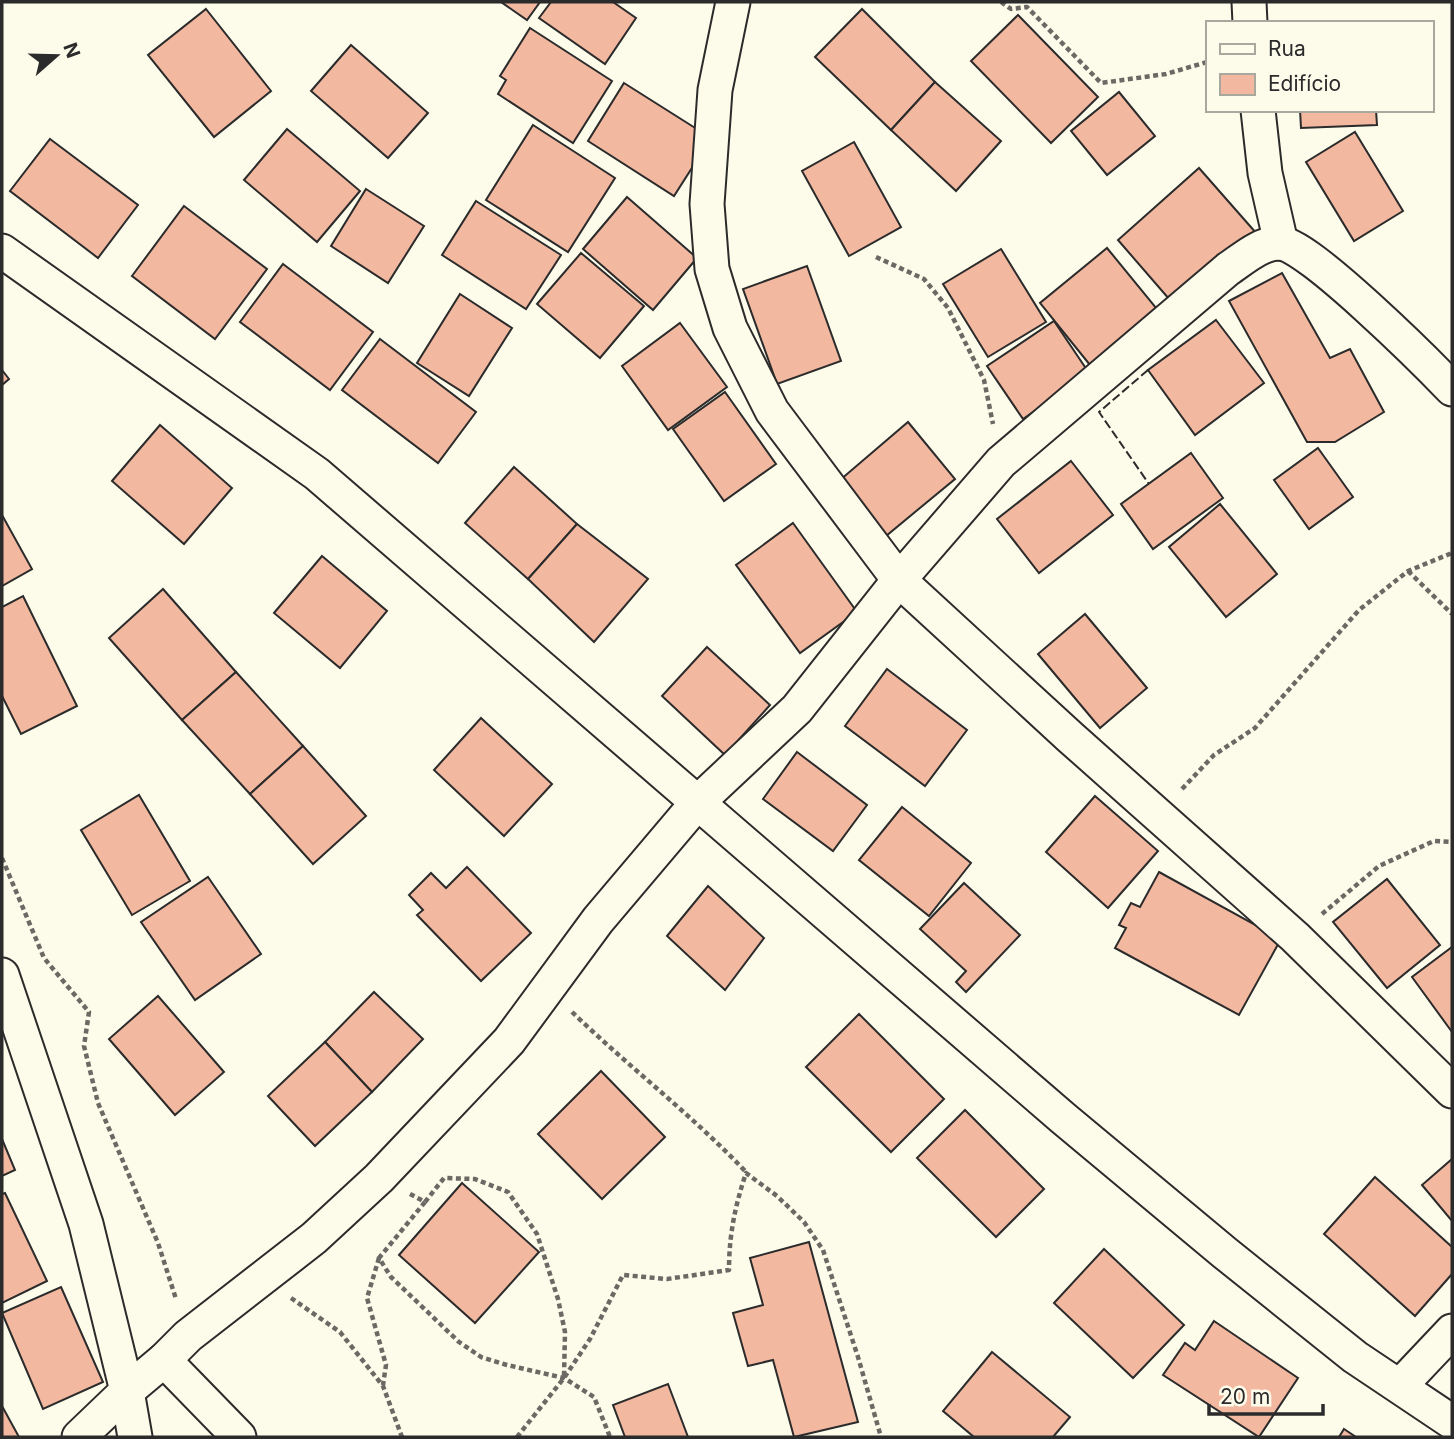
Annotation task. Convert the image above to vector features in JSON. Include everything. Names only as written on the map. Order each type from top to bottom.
[{"type":"street","points":[[733,2],[727,22],[714,103],[707,204],[712,270],[730,328],[772,411],[899,580],[1295,937],[1452,1091]]},
{"type":"street","points":[[1250,2],[1250,21]]},
{"type":"street","points":[[1258,112],[1265,173],[1281,243]]},
{"type":"street","points":[[79,1437],[188,1336],[314,1238],[379,1178],[509,1041],[598,920],[697,803],[797,709],[899,580],[1001,463],[1227,270],[1256,249],[1281,243],[1305,254],[1405,340],[1452,389]]},
{"type":"street","points":[[2,251],[317,474],[1052,1109],[1205,1237],[1355,1357],[1452,1422]]},
{"type":"street","points":[[2,975],[86,1224],[127,1391],[135,1437]]},
{"type":"street","points":[[1400,1386],[1452,1331]]},
{"type":"street","points":[[164,1360],[239,1437]]},
{"type":"path","points":[[1001,2],[1011,9],[1027,7],[1101,83],[1166,74],[1206,62]]},
{"type":"path","points":[[876,257],[924,279],[948,308],[984,380],[1001,463]]},
{"type":"path","points":[[1158,816],[1214,755],[1255,727],[1359,610],[1408,571],[1452,553]]},
{"type":"path","points":[[1408,571],[1452,614]]},
{"type":"path","points":[[1295,937],[1378,866],[1434,841],[1452,842]]},
{"type":"path","points":[[2,858],[44,958],[89,1012],[84,1046],[98,1103],[158,1243],[188,1336]]},
{"type":"path","points":[[547,987],[623,1060],[709,1133],[746,1173],[777,1196],[804,1222],[824,1250],[881,1437]]},
{"type":"path","points":[[517,1437],[564,1378],[590,1339],[623,1275],[667,1279],[729,1270],[730,1234],[735,1205],[746,1173]]},
{"type":"path","points":[[379,1178],[425,1202]]},
{"type":"path","points":[[383,1386],[386,1365],[367,1298],[379,1258],[444,1178],[475,1179],[508,1192],[537,1234],[558,1299],[565,1332],[564,1378]]},
{"type":"path","points":[[379,1258],[391,1277],[459,1342],[481,1357],[507,1366],[564,1378],[594,1397],[610,1437]]},
{"type":"path","points":[[255,1283],[289,1296],[340,1332],[383,1386],[402,1437]]},
{"type":"building","points":[[501,2],[540,2],[527,20]]},
{"type":"building","points":[[551,2],[613,2],[636,18],[605,64],[539,18]]},
{"type":"building","points":[[206,9],[271,91],[214,137],[148,55]]},
{"type":"building","points":[[862,9],[935,82],[891,130],[815,57]]},
{"type":"building","points":[[1018,15],[1098,97],[1051,143],[971,61]]},
{"type":"building","points":[[530,28],[612,81],[573,143],[498,94],[506,80],[500,76]]},
{"type":"building","points":[[351,45],[428,113],[388,158],[311,91]]},
{"type":"building","points":[[935,82],[1001,141],[956,191],[891,130]]},
{"type":"building","points":[[624,83],[711,138],[674,196],[588,141]]},
{"type":"building","points":[[1119,92],[1155,136],[1107,175],[1071,131]]},
{"type":"building","points":[[1300,112],[1376,112],[1377,125],[1301,128]]},
{"type":"building","points":[[533,125],[615,178],[568,252],[486,200]]},
{"type":"building","points":[[287,129],[360,191],[317,242],[244,180]]},
{"type":"building","points":[[1355,132],[1403,211],[1354,241],[1306,162]]},
{"type":"building","points":[[50,139],[138,205],[98,258],[10,191]]},
{"type":"building","points":[[854,142],[901,227],[849,256],[802,171]]},
{"type":"building","points":[[1199,168],[1257,234],[1176,307],[1118,240]]},
{"type":"building","points":[[366,189],[424,226],[388,283],[331,246]]},
{"type":"building","points":[[627,197],[697,258],[653,310],[583,249]]},
{"type":"building","points":[[476,201],[561,255],[526,309],[442,255]]},
{"type":"building","points":[[184,206],[267,269],[215,339],[132,276]]},
{"type":"building","points":[[1107,248],[1157,309],[1090,365],[1040,303]]},
{"type":"building","points":[[1001,249],[1046,322],[988,357],[943,284]]},
{"type":"building","points":[[581,253],[644,306],[600,358],[537,304]]},
{"type":"building","points":[[283,264],[373,332],[330,390],[240,322]]},
{"type":"building","points":[[807,266],[841,361],[777,384],[743,289]]},
{"type":"building","points":[[1282,273],[1330,358],[1350,349],[1384,412],[1335,442],[1307,442],[1229,301]]},
{"type":"building","points":[[460,294],[512,328],[469,396],[417,363]]},
{"type":"building","points":[[1216,320],[1264,383],[1195,435],[1148,370]]},
{"type":"building","points":[[1054,321],[1089,373],[1023,419],[987,366]]},
{"type":"building","points":[[680,323],[727,387],[668,430],[622,366]]},
{"type":"building","points":[[380,339],[476,412],[438,463],[342,390]]},
{"type":"building","points":[[2,370],[9,379],[2,385]]},
{"type":"building","points":[[725,392],[776,464],[724,501],[673,429]]},
{"type":"building","points":[[908,422],[955,479],[886,536],[840,480]]},
{"type":"building","points":[[160,425],[232,488],[184,544],[112,481]]},
{"type":"building","points":[[1318,448],[1353,497],[1309,529],[1274,480]]},
{"type":"building","points":[[1191,453],[1223,498],[1153,549],[1121,504]]},
{"type":"building","points":[[1071,461],[1113,515],[1039,573],[997,519]]},
{"type":"building","points":[[514,467],[577,524],[528,579],[465,523]]},
{"type":"building","points":[[1220,504],[1277,574],[1226,617],[1169,547]]},
{"type":"building","points":[[2,515],[32,569],[2,586]]},
{"type":"building","points":[[793,523],[857,612],[800,653],[736,565]]},
{"type":"building","points":[[577,524],[648,579],[594,642],[528,579]]},
{"type":"building","points":[[322,556],[387,611],[340,668],[274,613]]},
{"type":"building","points":[[163,589],[236,672],[182,720],[109,638]]},
{"type":"building","points":[[23,596],[77,706],[21,734],[2,696],[2,607]]},
{"type":"building","points":[[1085,614],[1147,688],[1100,728],[1038,654]]},
{"type":"building","points":[[707,647],[770,705],[725,755],[662,696]]},
{"type":"building","points":[[887,669],[967,730],[925,786],[845,726]]},
{"type":"building","points":[[236,672],[303,746],[250,794],[182,720]]},
{"type":"building","points":[[481,718],[552,784],[504,836],[434,770]]},
{"type":"building","points":[[303,746],[366,816],[313,864],[250,794]]},
{"type":"building","points":[[797,752],[867,805],[833,851],[763,799]]},
{"type":"building","points":[[139,795],[190,881],[132,915],[81,830]]},
{"type":"building","points":[[1095,796],[1158,851],[1108,908],[1046,852]]},
{"type":"building","points":[[902,807],[971,863],[929,916],[859,860]]},
{"type":"building","points":[[467,867],[531,933],[481,981],[417,915],[423,910],[409,895],[431,873],[446,888]]},
{"type":"building","points":[[1159,872],[1281,939],[1239,1015],[1115,948],[1126,928],[1119,925],[1131,903],[1140,907]]},
{"type":"building","points":[[208,877],[261,954],[195,1000],[141,922]]},
{"type":"building","points":[[1387,879],[1440,945],[1387,988],[1333,922]]},
{"type":"building","points":[[964,883],[1020,935],[966,992],[956,982],[966,971],[920,929]]},
{"type":"building","points":[[708,886],[764,938],[725,990],[667,936]]},
{"type":"building","points":[[1452,947],[1452,1032],[1412,977]]},
{"type":"building","points":[[374,992],[423,1039],[372,1092],[325,1042]]},
{"type":"building","points":[[158,996],[224,1072],[175,1115],[109,1039]]},
{"type":"building","points":[[859,1014],[944,1099],[891,1152],[806,1067]]},
{"type":"building","points":[[325,1042],[372,1092],[315,1146],[268,1096]]},
{"type":"building","points":[[601,1071],[665,1137],[602,1199],[538,1134]]},
{"type":"building","points":[[965,1110],[1044,1189],[996,1237],[917,1158]]},
{"type":"building","points":[[2,1139],[15,1170],[2,1176]]},
{"type":"building","points":[[1452,1159],[1452,1221],[1422,1185]]},
{"type":"building","points":[[1375,1177],[1452,1247],[1452,1274],[1415,1316],[1324,1234]]},
{"type":"building","points":[[462,1183],[539,1252],[475,1323],[399,1255]]},
{"type":"building","points":[[5,1193],[47,1281],[2,1303],[2,1194]]},
{"type":"building","points":[[809,1242],[858,1422],[794,1437],[773,1360],[748,1366],[733,1313],[763,1305],[750,1258]]},
{"type":"building","points":[[1104,1249],[1184,1325],[1133,1378],[1054,1303]]},
{"type":"building","points":[[61,1287],[103,1382],[43,1409],[2,1313]]},
{"type":"building","points":[[1214,1321],[1298,1378],[1259,1437],[1163,1375],[1185,1343],[1195,1350]]},
{"type":"building","points":[[992,1352],[1070,1417],[1053,1437],[974,1437],[943,1411]]},
{"type":"building","points":[[668,1384],[688,1437],[625,1437],[613,1405]]},
{"type":"building","points":[[2,1406],[19,1437],[2,1437]]},
{"type":"building","points":[[1344,1429],[1356,1437],[1339,1437]]},
{"type":"fence","points":[[1148,370],[1099,412],[1149,484]]}]
